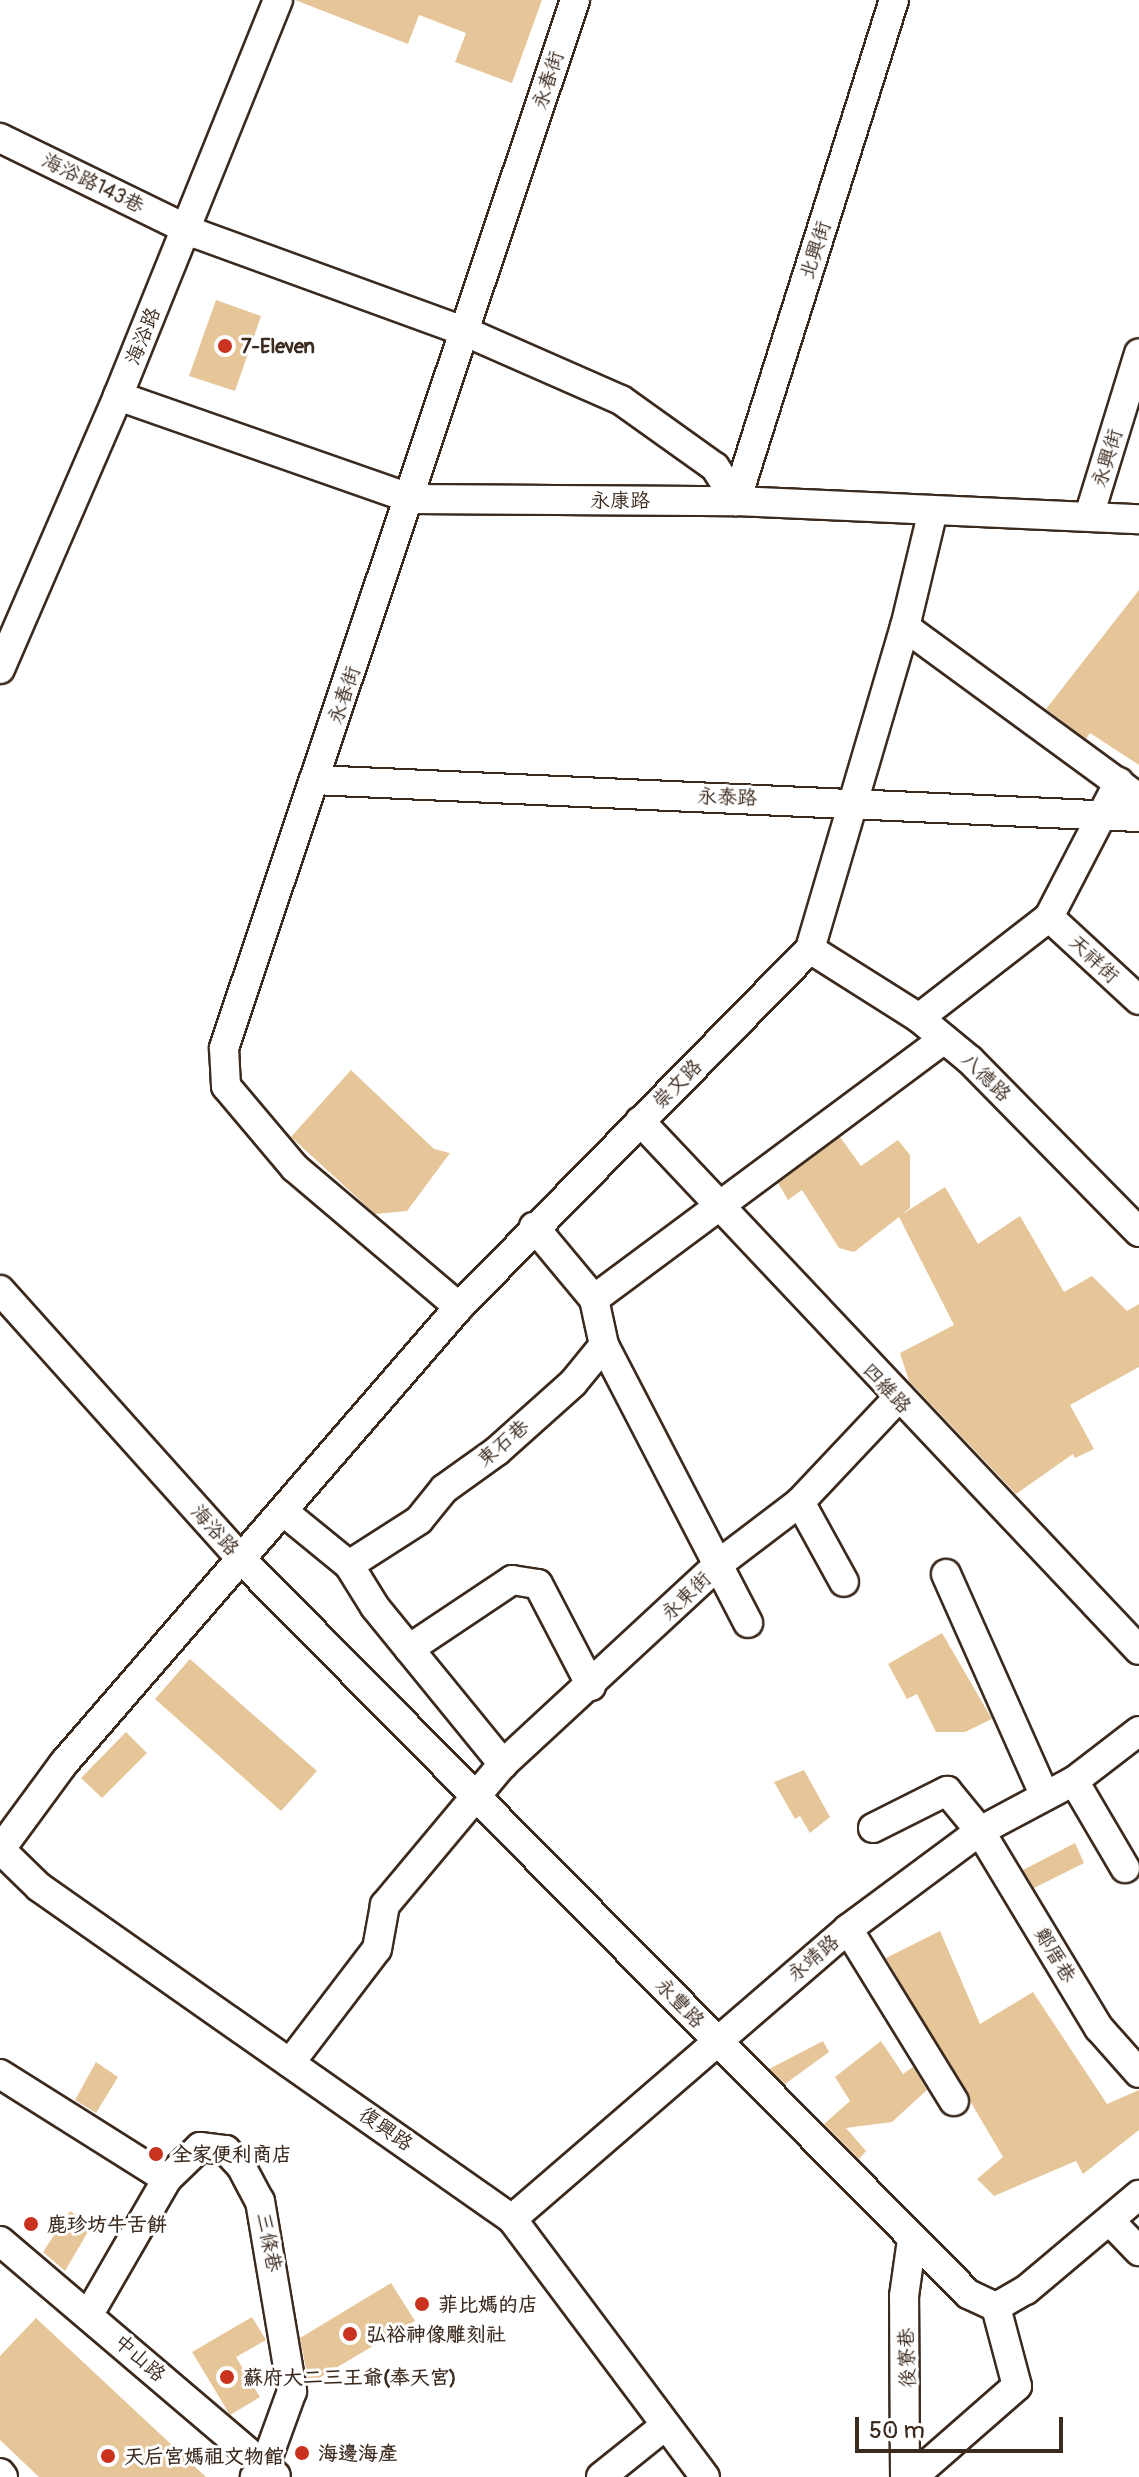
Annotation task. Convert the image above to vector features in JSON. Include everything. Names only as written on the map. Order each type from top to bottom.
[{"type":"street","name":"海浴路","points":[[0,669],[118,396],[278,0]]},
{"type":"street","name":"永春街","points":[[459,1307],[295,1168],[226,1086],[224,1048],[412,499],[575,0]]},
{"type":"street","name":"北興街","points":[[736,501],[894,0]]},
{"type":"street","name":"海浴路143巷","points":[[0,138],[186,229],[466,332],[621,400],[715,467],[736,501]]},
{"type":"street","name":"永興街","points":[[1089,516],[1139,353]]},
{"type":"street","name":"永康路","points":[[118,396],[412,499],[736,501],[1139,519]]},
{"type":"street","name":"崇文路","points":[[243,1561],[459,1307],[534,1227],[810,949],[905,627],[933,510]]},
{"type":"street","points":[[905,627],[1129,790],[1101,815],[1049,917],[919,1018]]},
{"type":"street","name":"永泰路","points":[[314,780],[1139,817]]},
{"type":"street","name":"天祥街","points":[[1049,917],[1139,1000]]},
{"type":"street","name":"八德路","points":[[810,949],[919,1018],[944,1039],[1139,1232]]},
{"type":"street","points":[[594,1299],[944,1039]]},
{"type":"street","name":"四維路","points":[[640,1121],[897,1399],[1139,1650]]},
{"type":"street","points":[[534,1227],[594,1299],[604,1345],[720,1563],[748,1623]]},
{"type":"street","name":"海浴路","points":[[0,1290],[243,1561],[64,1763],[0,1850]]},
{"type":"street","name":"東石巷","points":[[349,1565],[419,1520],[444,1489],[497,1451],[573,1383],[604,1345]]},
{"type":"street","name":"永東街","points":[[476,1796],[503,1764],[591,1686],[720,1563],[800,1502],[897,1399]]},
{"type":"street","points":[[800,1502],[844,1582]]},
{"type":"street","points":[[284,1512],[349,1565],[409,1649],[503,1764]]},
{"type":"street","name":"永豐路","points":[[243,1561],[912,2240],[968,2294],[996,2307]]},
{"type":"street","points":[[946,1574],[1044,1794]]},
{"type":"street","points":[[409,1649],[512,1580],[538,1584],[591,1686]]},
{"type":"street","name":"永靖路","points":[[512,2219],[848,1929],[980,1831],[1044,1794],[1074,1781],[1139,1731]]},
{"type":"street","points":[[1074,1781],[1125,1868]]},
{"type":"street","name":"鄭厝巷","points":[[873,1828],[947,1791],[980,1831],[1099,2028],[1139,2073]]},
{"type":"street","points":[[290,2063],[377,1949],[385,1905],[476,1796]]},
{"type":"street","name":"復興路","points":[[0,1850],[39,1887],[512,2219],[705,2477]]},
{"type":"street","points":[[848,1929],[954,2101]]},
{"type":"street","points":[[0,2074],[167,2179],[89,2314]]},
{"type":"street","name":"三條巷","points":[[167,2179],[200,2147],[226,2150],[260,2201],[292,2391],[266,2473]]},
{"type":"street","points":[[913,2477],[1017,2386],[996,2307],[1026,2290],[1139,2195]]},
{"type":"street","points":[[1110,2221],[1139,2251]]},
{"type":"street","name":"後寮巷","points":[[905,2477],[904,2296],[912,2240]]},
{"type":"street","name":"中山路","points":[[3,2250],[89,2314],[266,2473]]},
{"type":"street","points":[[601,2477],[666,2425]]},
{"type":"building","points":[[295,0],[542,0],[512,83],[455,62],[466,33],[419,15],[408,44]]},
{"type":"building","name":"7-Eleven","points":[[216,300],[261,316],[235,391],[189,376]]},
{"type":"building","points":[[1139,590],[1139,765],[1090,733],[1086,739],[1046,709]]},
{"type":"building","points":[[351,1070],[434,1149],[450,1153],[407,1211],[375,1214],[291,1137]]},
{"type":"building","points":[[840,1137],[861,1166],[898,1140],[910,1155],[910,1208],[901,1215],[945,1187],[978,1244],[1020,1216],[1064,1292],[1092,1276],[1127,1311],[1139,1304],[1139,1367],[1070,1405],[1094,1449],[1075,1458],[1073,1454],[1016,1494],[909,1381],[900,1353],[954,1325],[899,1217],[854,1252],[839,1248],[802,1190],[788,1200],[778,1183]]},
{"type":"building","points":[[942,1633],[992,1719],[965,1732],[936,1732],[917,1694],[907,1699],[888,1664]]},
{"type":"building","points":[[190,1659],[317,1771],[281,1811],[155,1699]]},
{"type":"building","points":[[126,1732],[147,1753],[102,1798],[81,1778]]},
{"type":"building","points":[[804,1770],[830,1817],[810,1833],[800,1816],[795,1819],[774,1782]]},
{"type":"building","points":[[1075,1843],[1084,1863],[1034,1888],[1023,1870]]},
{"type":"building","points":[[940,1931],[980,2024],[1033,1992],[1107,2104],[1139,2090],[1139,2130],[1083,2174],[1076,2161],[994,2196],[977,2179],[1003,2157],[886,1958]]},
{"type":"building","points":[[823,2041],[829,2052],[785,2084],[769,2069]]},
{"type":"building","points":[[881,2041],[903,2074],[913,2067],[927,2090],[892,2122],[846,2128],[866,2151],[859,2159],[824,2124],[850,2101],[835,2077]]},
{"type":"building","points":[[96,2062],[118,2077],[96,2113],[75,2100]]},
{"type":"building","points":[[70,2211],[92,2225],[65,2271],[43,2252]]},
{"type":"building","name":"弘裕神像雕刻社","points":[[391,2283],[415,2321],[309,2384],[300,2338]]},
{"type":"building","name":"蘇府大二三王爺(奉天宮)","points":[[252,2317],[266,2340],[236,2357],[260,2397],[230,2415],[192,2352]]},
{"type":"building","points":[[36,2318],[206,2477],[39,2477],[0,2440],[0,2356]]},
{"type":"place","name":"7-Eleven","points":[[225,346]]},
{"type":"place","name":"全家便利商店","points":[[156,2154]]},
{"type":"place","name":"鹿珍坊牛舌餅","points":[[31,2224]]},
{"type":"place","name":"菲比媽的店","points":[[422,2304]]},
{"type":"place","name":"弘裕神像雕刻社","points":[[350,2334]]},
{"type":"place","name":"蘇府大二三王爺(奉天宮)","points":[[227,2377]]},
{"type":"place","name":"海邊海產","points":[[302,2453]]},
{"type":"place","name":"天后宮媽祖文物館","points":[[108,2456]]}]
